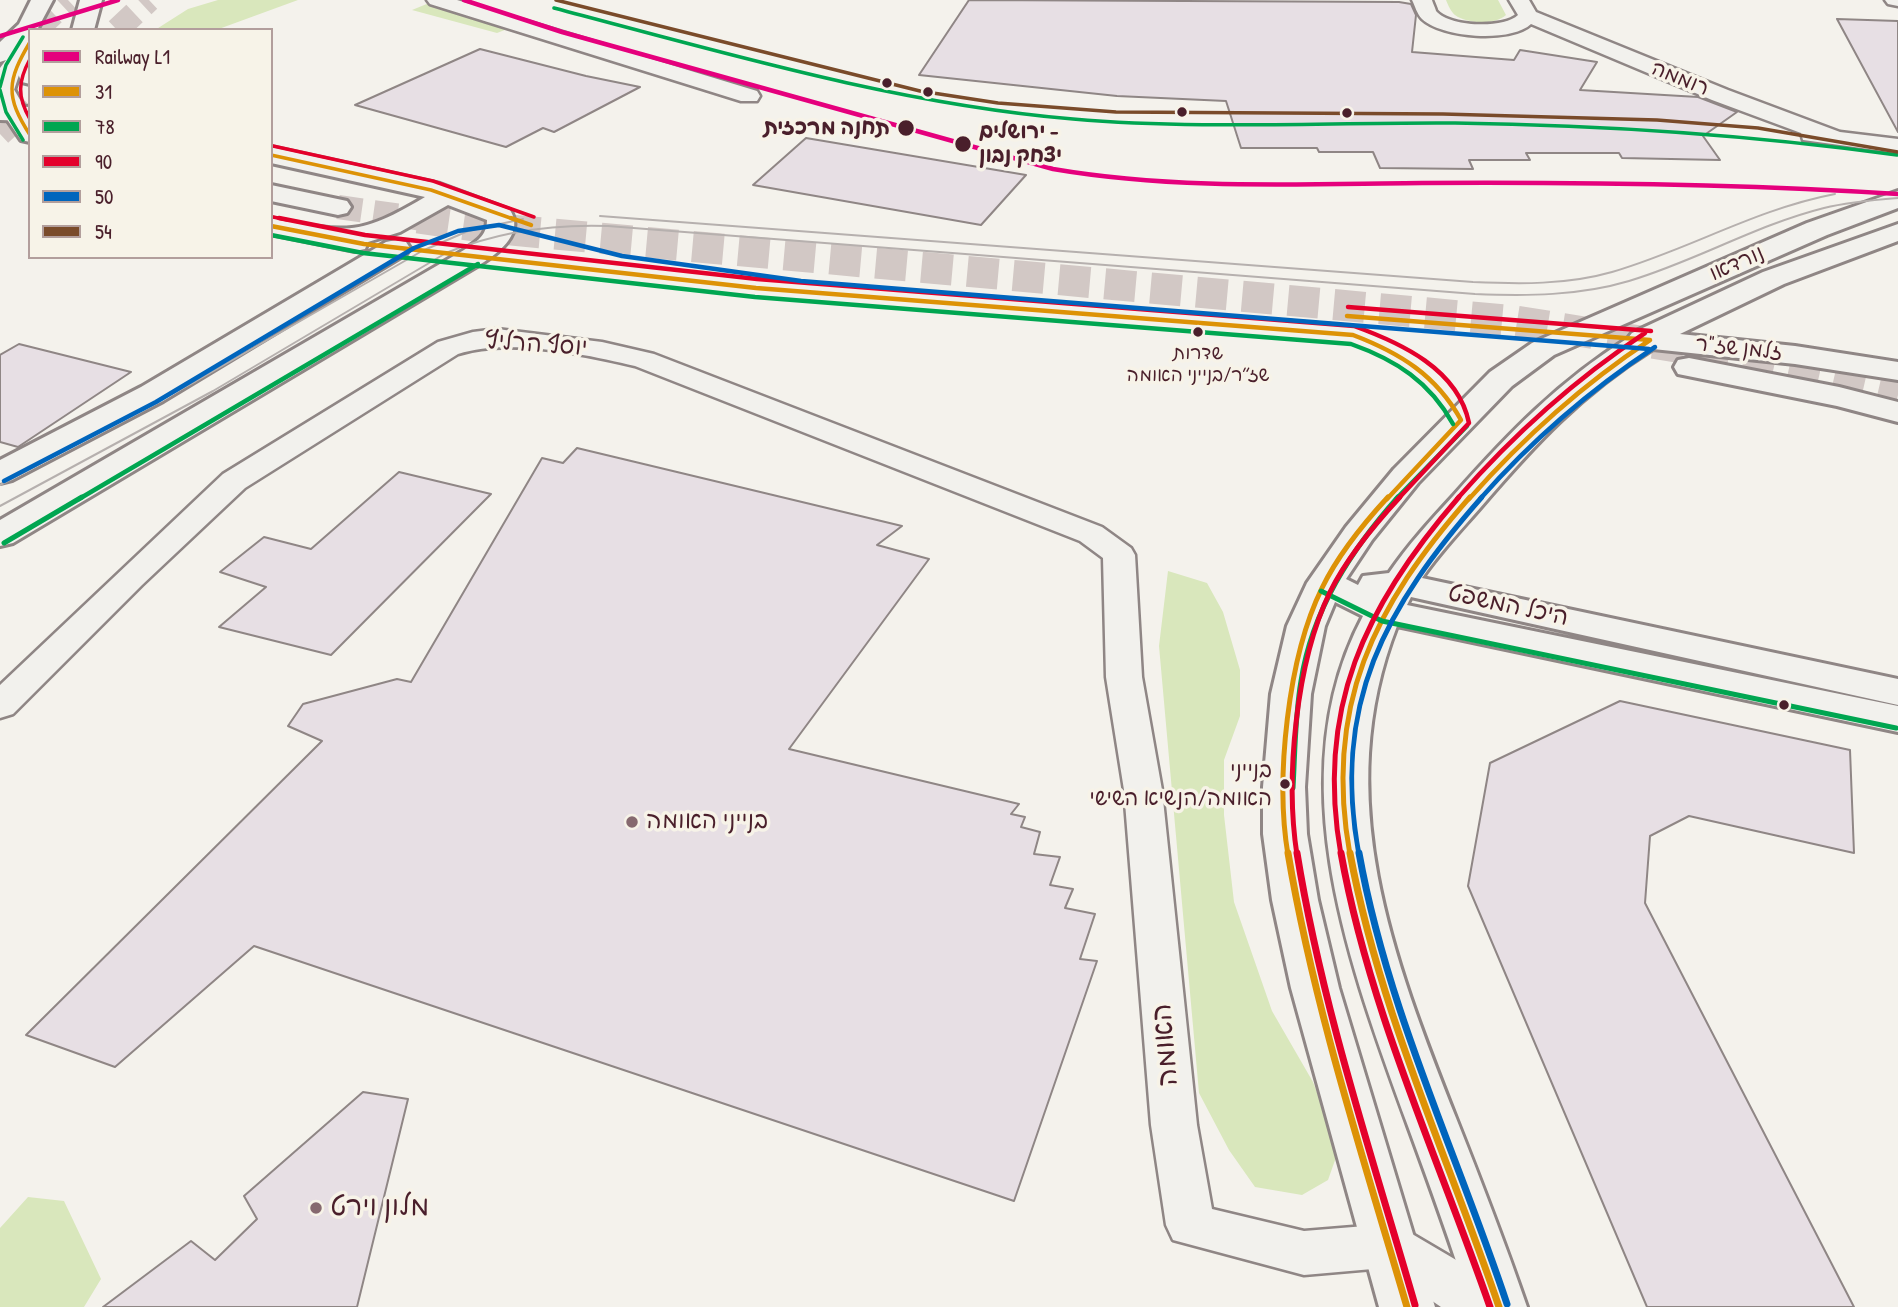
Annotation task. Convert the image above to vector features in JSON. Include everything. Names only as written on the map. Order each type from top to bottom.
[{"type":"street","points":[[84,28],[91,0]]},
{"type":"street","points":[[437,0],[749,96]]},
{"type":"street","points":[[1422,0],[1433,17],[1466,28],[1513,27],[1525,23],[1523,8]]},
{"type":"street","name":"רוממה","points":[[1523,8],[1720,95],[1833,137]]},
{"type":"street","points":[[0,55],[24,33],[38,13]]},
{"type":"street","points":[[28,46],[9,72],[10,105],[28,132]]},
{"type":"street","points":[[10,105],[28,80]]},
{"type":"street","points":[[1792,132],[1898,146]]},
{"type":"street","points":[[0,535],[474,256],[492,243],[500,233],[500,216],[446,195],[273,155]]},
{"type":"street","points":[[273,173],[361,191]]},
{"type":"street","points":[[273,193],[338,207]]},
{"type":"street","points":[[329,239],[356,238],[381,232],[446,195]]},
{"type":"street","name":"נורדאו","points":[[1407,1307],[1315,989],[1295,900],[1285,834],[1284,787],[1288,721],[1297,659],[1306,626],[1325,583],[1358,534],[1406,476],[1500,379],[1530,356],[1817,229],[1898,199]]},
{"type":"street","points":[[0,473],[152,394],[396,247],[329,239],[273,226]]},
{"type":"street","name":"נורדאו","points":[[1499,1307],[1475,1233],[1405,1050],[1377,964],[1357,887],[1347,815],[1348,723],[1355,685],[1392,598],[1426,548],[1520,441],[1574,390],[1621,356],[1692,316],[1749,311],[1898,232]]},
{"type":"street","points":[[1749,311],[1773,344],[1796,355]]},
{"type":"street","name":"זלמן שז\"ר","points":[[1578,334],[1796,355],[1898,372]]},
{"type":"street","name":"יוסף הרליץ","points":[[0,706],[135,573],[234,481],[448,348],[473,340],[497,337],[523,340],[602,350],[644,360],[1091,534],[1119,555]]},
{"type":"street","name":"זלמן שז\"ר","points":[[1621,356],[1745,377],[1898,412]]},
{"type":"street","name":"האומה","points":[[1119,555],[1124,677],[1143,790],[1174,1125],[1190,1225],[1304,1253],[1390,1246]]},
{"type":"street","name":"היכל המשפט","points":[[1325,583],[1898,719]]},
{"type":"street","name":"היכל המשפט","points":[[1392,598],[1898,691]]},
{"type":"street","points":[[1390,1246],[1445,1280],[1480,1307]]},
{"type":"green space","points":[[218,0],[298,0],[221,28],[158,28],[188,9]]},
{"type":"green space","points":[[1446,0],[1498,0],[1506,15],[1488,22],[1466,20],[1454,14]]},
{"type":"green space","points":[[434,1],[515,26],[497,33],[412,10]]},
{"type":"green space","points":[[1168,571],[1207,583],[1223,612],[1240,670],[1240,716],[1224,760],[1224,815],[1234,902],[1272,1011],[1313,1082],[1339,1149],[1328,1180],[1302,1195],[1255,1187],[1229,1150],[1199,1093],[1159,646]]},
{"type":"green space","points":[[28,1197],[64,1201],[101,1279],[84,1307],[0,1307],[0,1228]]},
{"type":"building","points":[[969,0],[1399,2],[1411,4],[1416,15],[1412,52],[1514,60],[1520,50],[1597,62],[1580,90],[1698,97],[1737,112],[1703,136],[1720,160],[1622,158],[1619,153],[1526,153],[1530,160],[1469,160],[1473,169],[1380,168],[1373,152],[1319,152],[1317,148],[1241,148],[1226,101],[1117,96],[919,75]]},
{"type":"building","points":[[1837,19],[1898,21],[1898,132]]},
{"type":"building","points":[[480,49],[640,87],[554,132],[543,128],[506,147],[355,105]]},
{"type":"building","points":[[806,138],[1026,175],[981,225],[753,185]]},
{"type":"building","points":[[19,344],[131,372],[18,447],[0,442],[0,355]]},
{"type":"building","name":"בנייני האומה","points":[[577,448],[902,526],[877,545],[929,559],[789,749],[1019,804],[1011,814],[1025,817],[1021,827],[1040,832],[1034,854],[1060,857],[1050,885],[1073,889],[1065,908],[1095,914],[1080,959],[1097,961],[1014,1201],[254,946],[115,1067],[26,1035],[322,741],[288,726],[303,704],[397,679],[411,682],[542,458],[563,463]]},
{"type":"building","points":[[399,472],[491,494],[331,655],[219,627],[266,587],[220,572],[264,537],[311,549]]},
{"type":"building","points":[[1620,701],[1850,750],[1854,853],[1689,816],[1650,836],[1645,903],[1854,1307],[1647,1307],[1468,886],[1490,763]]},
{"type":"building","name":"מלון וירט","points":[[363,1092],[408,1099],[357,1307],[103,1307],[191,1241],[215,1260],[257,1219],[244,1196]]},
{"type":"tunnel","points":[[38,28],[68,0]]},
{"type":"tunnel","points":[[119,28],[149,0]]},
{"type":"tunnel","points":[[0,134],[28,108]]},
{"type":"tunnel","points":[[338,207],[430,220]]},
{"type":"tunnel","points":[[418,218],[488,228],[1516,321],[1713,353],[1898,395]]},
{"type":"tram line","points":[[600,216],[1473,282],[1525,283],[1578,279],[1612,272],[1668,253],[1778,209],[1835,194]]},
{"type":"tram line","points":[[0,506],[213,391],[446,253],[486,239],[526,230],[608,226],[1475,294],[1533,295],[1591,290],[1629,281],[1799,215],[1842,204],[1898,198]]},
{"type":"tram line","points":[[0,485],[196,381],[422,251],[468,231],[523,219]]},
{"type":"rail line","name":"L1","points":[[0,36],[118,0]]},
{"type":"rail line","name":"L1","points":[[464,0],[562,32],[1053,169],[1098,177],[1234,186],[1598,183],[1778,187],[1898,194]]},
{"type":"transit line","name":"54","points":[[556,0],[920,91],[998,103],[1116,112],[1443,114],[1657,120],[1758,128],[1898,152]]},
{"type":"transit line","name":"78","points":[[554,8],[811,75],[941,102],[1007,112],[1153,123],[1457,123],[1646,130],[1772,139],[1897,155]]},
{"type":"transit line","name":"78","points":[[0,87],[6,65],[23,37]]},
{"type":"transit line","name":"31","points":[[28,46],[16,68],[10,88],[15,109],[28,132]]},
{"type":"transit line","name":"90","points":[[28,63],[19,89],[28,115]]},
{"type":"transit line","name":"78","points":[[0,90],[6,112],[23,140]]},
{"type":"transit line","name":"90","points":[[273,146],[433,181],[534,217]]},
{"type":"transit line","name":"31","points":[[273,155],[431,190],[531,225]]},
{"type":"transit line","name":"90","points":[[273,217],[365,235],[757,279],[1354,326],[1407,350],[1443,375],[1466,406],[1469,423],[1375,524],[1331,590],[1316,626],[1306,663],[1299,701],[1294,765],[1294,834],[1309,928],[1415,1305]]},
{"type":"transit line","name":"50","points":[[4,481],[156,402],[414,248],[458,231],[499,225],[622,256],[801,281],[1649,349]]},
{"type":"transit line","name":"31","points":[[273,226],[364,244],[756,288],[1353,335],[1402,357],[1429,377],[1441,389],[1461,420],[1368,519],[1323,586],[1297,661],[1285,764],[1285,835],[1301,929],[1324,1022],[1407,1307]]},
{"type":"transit line","name":"78","points":[[273,235],[363,253],[755,297],[1351,344],[1398,364],[1411,373],[1435,395],[1453,424]]},
{"type":"transit line","name":"78","points":[[4,543],[478,264]]},
{"type":"transit line","name":"90","points":[[1348,307],[1651,331]]},
{"type":"transit line","name":"31","points":[[1347,316],[1650,340]]},
{"type":"transit line","name":"90","points":[[1490,1307],[1387,1027],[1350,902],[1339,839],[1335,776],[1340,714],[1356,654],[1365,633],[1386,593],[1424,538],[1519,433],[1592,370],[1645,333]]},
{"type":"transit line","name":"31","points":[[1499,1307],[1396,1024],[1359,903],[1348,841],[1344,779],[1348,718],[1371,638],[1404,580],[1431,544],[1525,439],[1597,377],[1650,340]]},
{"type":"transit line","name":"50","points":[[1507,1304],[1470,1197],[1403,1021],[1368,902],[1356,842],[1352,782],[1356,722],[1379,642],[1399,603],[1438,549],[1487,491],[1531,445],[1577,403],[1655,347]]},
{"type":"transit line","name":"78","points":[[1293,788],[1301,679],[1309,644],[1321,612],[1336,581],[1374,525],[1419,474],[1467,426]]},
{"type":"transit line","name":"78","points":[[1321,591],[1382,621],[1896,728]]},
{"type":"place","name":"תחנה מרכזית","points":[[906,128]]},
{"type":"place","name":"ירושלים - יצחק נבון","points":[[963,144]]},
{"type":"place","name":"שדרות שז״ר/בנייני האומה","points":[[1198,332]]},
{"type":"place","name":"בנייני האומה/הנשיא השישי","points":[[1285,784]]},
{"type":"place","name":"בנייני האומה","points":[[632,822]]},
{"type":"place","name":"מלון וירט","points":[[316,1208]]}]
